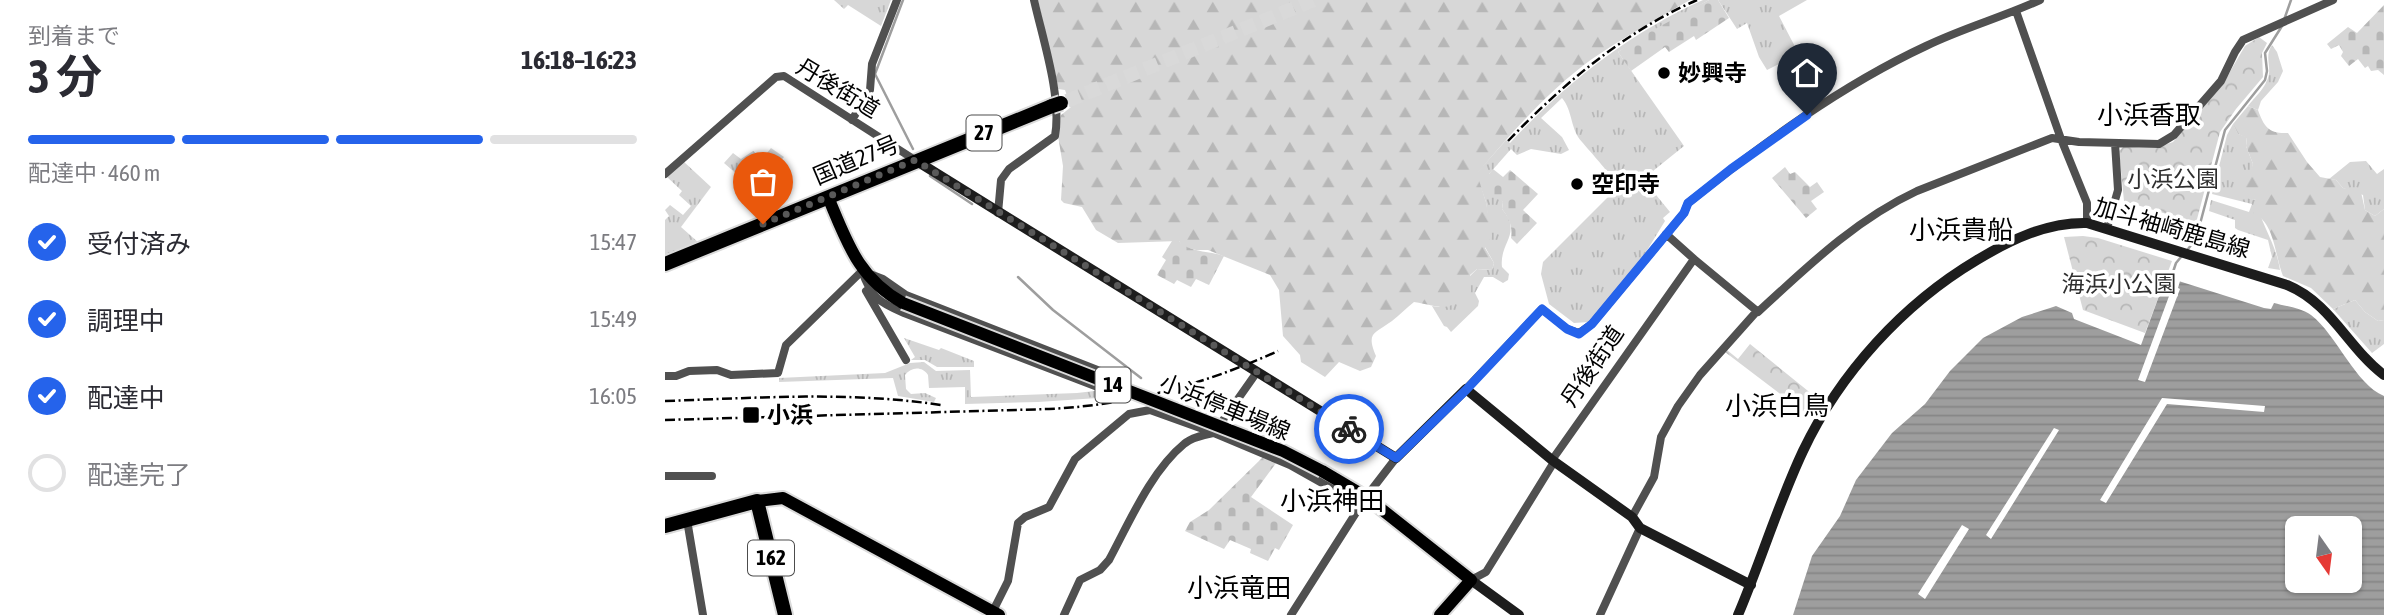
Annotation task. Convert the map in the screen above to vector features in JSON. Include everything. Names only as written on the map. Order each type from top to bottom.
[{"type":"highway","name":"国道27号","points":[[665,264],[1060,103]]},
{"type":"highway","points":[[665,526],[757,501]]},
{"type":"highway","name":"162","points":[[757,501],[785,615]]},
{"type":"main road","name":"小浜停車場線","points":[[828,197],[862,271],[889,296],[1283,451],[1322,471],[1471,580]]},
{"type":"main road","points":[[757,501],[783,498],[996,613]]},
{"type":"main road","points":[[1440,615],[1471,580]]},
{"type":"street","points":[[852,120],[870,90],[872,64],[897,0]]},
{"type":"street","points":[[998,213],[1001,180],[1015,164],[1055,136],[1058,121],[1034,0]]},
{"type":"street","points":[[1291,615],[1363,501],[1396,458],[1466,390],[1542,309],[1567,329],[1579,334],[1592,324],[1667,234],[1684,213],[1688,203],[1731,169],[1823,104],[1926,46],[2040,0]]},
{"type":"street","points":[[1758,312],[1823,253],[1858,225],[1896,201],[2052,138],[2080,142],[2159,144],[2174,135],[2221,80],[2243,40],[2333,0]]},
{"type":"street","points":[[2016,11],[2061,139],[2087,203],[2087,223]]},
{"type":"street","name":"丹後街道","points":[[665,174],[776,77],[784,76],[998,213],[1396,458]]},
{"type":"street","points":[[2106,228],[2118,190],[2115,143]]},
{"type":"street","name":"加斗袖崎鹿島線","points":[[1738,615],[1811,436],[1832,401],[1878,341],[1919,301],[1982,256],[2035,231],[2062,224],[2087,223],[2301,291],[2321,306],[2384,375]]},
{"type":"street","points":[[1632,517],[1654,477],[1661,437],[1678,406],[1700,375],[1757,311],[1667,234]]},
{"type":"street","name":"丹後街道","points":[[1471,580],[1486,572],[1553,461],[1694,258]]},
{"type":"street","points":[[862,271],[883,279],[907,295],[1123,380],[1095,386],[904,313],[869,291],[862,271]]},
{"type":"street","points":[[862,271],[867,295],[906,360]]},
{"type":"street","points":[[665,376],[676,376],[689,371],[717,370],[731,375],[778,373],[786,345],[862,271]]},
{"type":"street","points":[[1064,615],[1080,580],[1100,570],[1109,560],[1143,498],[1168,460],[1185,442],[1201,435],[1215,433],[1257,372]]},
{"type":"street","points":[[1466,390],[1553,461],[1632,517],[1640,528],[1751,586]]},
{"type":"street","points":[[996,613],[1008,581],[1018,523],[1025,517],[1049,508],[1075,459],[1129,414],[1150,410],[1215,433],[1290,465],[1363,501]]},
{"type":"street","points":[[665,476],[712,476]]},
{"type":"street","points":[[687,520],[703,615]]},
{"type":"street","points":[[1600,615],[1640,528]]},
{"type":"street","points":[[1471,580],[1519,615]]},
{"type":"green space","points":[[834,0],[891,0],[881,26],[848,5],[844,9]]},
{"type":"green space","points":[[1038,0],[1690,0],[1616,43],[1576,71],[1531,113],[1477,174],[1486,202],[1492,236],[1485,248],[1494,263],[1492,270],[1477,269],[1470,275],[1471,292],[1451,306],[1439,307],[1414,302],[1373,334],[1376,356],[1371,367],[1360,371],[1339,362],[1325,377],[1301,362],[1300,355],[1283,336],[1279,290],[1270,275],[1208,250],[1182,246],[1179,241],[1118,243],[1096,230],[1082,207],[1061,200],[1063,166],[1058,136],[1061,115],[1071,107],[1065,90],[1058,89]]},
{"type":"green space","points":[[1703,0],[1709,0],[1618,52],[1684,146],[1643,179],[1670,212],[1663,218],[1665,221],[1646,252],[1589,322],[1574,323],[1549,304],[1541,274],[1543,262],[1612,193],[1607,187],[1610,176],[1578,137],[1562,98],[1541,118],[1562,137],[1569,150],[1561,154],[1531,149],[1517,155],[1511,149],[1489,174],[1490,186],[1503,202],[1502,209],[1510,225],[1502,258],[1502,267],[1509,274],[1508,280],[1503,283],[1493,277],[1484,277],[1475,293],[1478,306],[1451,332],[1444,326],[1432,306],[1439,307],[1477,269],[1492,270],[1494,263],[1485,247],[1488,218],[1486,202],[1476,174],[1506,140],[1510,143],[1553,100],[1599,62],[1649,28]]},
{"type":"green space","points":[[1709,0],[1718,0],[1729,18],[1696,40],[1694,36],[1669,52],[1665,47],[1631,71],[1618,52]]},
{"type":"green space","points":[[1718,0],[1807,0],[1779,16],[1803,62],[1790,69],[1785,61],[1767,70],[1759,57],[1747,23],[1737,29]]},
{"type":"green space","points":[[2384,5],[2384,75],[2378,70],[2371,71],[2368,66],[2365,68],[2358,59],[2349,66],[2341,56],[2343,52],[2339,45],[2331,49],[2327,44],[2348,27],[2357,33]]},
{"type":"green space","name":"小浜公園","points":[[2259,37],[2267,43],[2262,53],[2263,77],[2220,132],[2196,223],[2124,201],[2119,151],[2123,147],[2155,148],[2173,142],[2221,87],[2245,46]]},
{"type":"green space","points":[[2272,45],[2283,71],[2278,82],[2261,101],[2258,110],[2248,106],[2267,82]]},
{"type":"green space","points":[[2248,106],[2258,110],[2272,131],[2288,133],[2320,177],[2336,180],[2343,188],[2361,192],[2365,210],[2375,216],[2384,209],[2384,320],[2378,321],[2365,312],[2355,300],[2333,309],[2311,288],[2283,276],[2270,232],[2266,224],[2253,213],[2256,200],[2240,197],[2235,182],[2238,174],[2250,172],[2253,164],[2246,146],[2247,138],[2238,134],[2233,124]]},
{"type":"green space","points":[[2233,124],[2238,134],[2247,137],[2246,146],[2253,164],[2244,197],[2256,200],[2280,270],[2268,268],[2272,257],[2268,240],[2238,230],[2235,228],[2235,220],[2209,211],[2211,200],[2249,212],[2252,204],[2212,194],[2227,135]]},
{"type":"green space","points":[[771,148],[784,157],[755,190],[724,163],[733,153],[741,159],[753,151],[763,158]]},
{"type":"green space","points":[[683,161],[711,187],[681,227],[699,243],[665,258],[665,220],[669,216],[665,210],[670,205],[683,215],[691,206],[679,195],[682,191],[667,177]]},
{"type":"green space","points":[[2366,161],[2377,174],[2384,169],[2384,209],[2375,216],[2365,210],[2363,195],[2343,188],[2336,180],[2329,179],[2350,162]]},
{"type":"green space","points":[[1785,167],[1790,174],[1795,172],[1810,187],[1817,182],[1824,192],[1811,201],[1817,209],[1806,218],[1772,178]]},
{"type":"green space","points":[[1493,169],[1503,177],[1510,170],[1538,194],[1523,210],[1537,223],[1517,244],[1511,238],[1510,223],[1502,209],[1503,202],[1489,193],[1489,174]]},
{"type":"green space","name":"海浜小公園","points":[[2064,237],[2098,238],[2172,261],[2145,333],[2083,310]]},
{"type":"green space","points":[[1172,241],[1224,256],[1209,285],[1196,279],[1191,287],[1177,280],[1174,284],[1157,275],[1166,260],[1162,257]]},
{"type":"green space","points":[[2355,300],[2365,312],[2378,321],[2384,320],[2384,344],[2372,353],[2333,309]]},
{"type":"green space","points":[[904,338],[974,361],[974,367],[937,367],[925,360],[911,360],[915,357]]},
{"type":"green space","points":[[1750,344],[1818,399],[1808,415],[1725,352],[1727,350],[1738,359]]},
{"type":"green space","points":[[924,362],[936,371],[970,370],[971,397],[1103,390],[1125,399],[1099,403],[1098,398],[965,404],[965,387],[929,388],[928,375],[917,369],[910,370],[905,375],[906,389],[911,394],[925,393],[936,398],[934,402],[898,396],[893,378],[779,382],[779,378],[885,373],[910,363]]},
{"type":"green space","points":[[1263,457],[1276,463],[1251,497],[1293,525],[1279,550],[1275,548],[1268,561],[1250,553],[1251,549],[1230,540],[1224,549],[1185,531],[1190,522],[1209,510]]},
{"type":"shaded area","points":[[2166,277],[2264,308],[2271,309],[2274,303],[2311,315],[2329,334],[2364,381],[2384,396],[2384,615],[1793,615],[1812,556],[1840,516],[1856,480],[1892,433],[1925,404],[1950,371],[1983,338],[2022,317],[2056,306],[2072,313],[2074,319],[2141,345]]},
{"type":"pier","points":[[2175,280],[2180,281],[2180,289],[2145,382],[2138,380]]},
{"type":"pier","points":[[2162,398],[2265,406],[2264,412],[2167,404],[2106,503],[2100,500]]},
{"type":"pier","points":[[2054,428],[2059,430],[1991,539],[1986,535]]},
{"type":"pier","points":[[1962,525],[1969,529],[1925,599],[1918,594]]},
{"type":"waterway","points":[[903,0],[875,74],[913,149]]},
{"type":"waterway","points":[[2284,20],[2291,0]]},
{"type":"waterway","points":[[2188,249],[2196,239],[2225,130],[2265,80],[2265,53],[2282,26]]},
{"type":"waterway","points":[[930,176],[972,204]]},
{"type":"waterway","points":[[2171,278],[2181,257]]},
{"type":"waterway","points":[[1018,277],[1053,310],[1141,378]]},
{"type":"tunnel","points":[[1067,101],[1314,0]]},
{"type":"railway","points":[[1508,141],[1550,99],[1596,61],[1644,28],[1697,0]]},
{"type":"railway","points":[[665,420],[1079,407],[1167,391],[1251,363],[1278,351]]},
{"type":"railway","points":[[665,401],[837,397],[941,405]]},
{"type":"way so far","points":[[763,224],[915,160],[1349,429]]},
{"type":"place","name":"妙興寺","points":[[1664,73]]},
{"type":"place","name":"空印寺","points":[[1577,184]]},
{"type":"place","name":"小浜","points":[[751,415]]},
{"type":"district","name":"小浜香取","points":[[2149,115]]},
{"type":"district","name":"小浜貴船","points":[[1961,230]]},
{"type":"district","name":"小浜白鳥","points":[[1777,406]]},
{"type":"district","name":"小浜神田","points":[[1332,501]]},
{"type":"district","name":"小浜竜田","points":[[1239,588]]},
{"type":"route","points":[[1349,429],[1396,458],[1466,390],[1542,309],[1567,329],[1579,334],[1592,324],[1684,213],[1688,203],[1807,115]]}]
